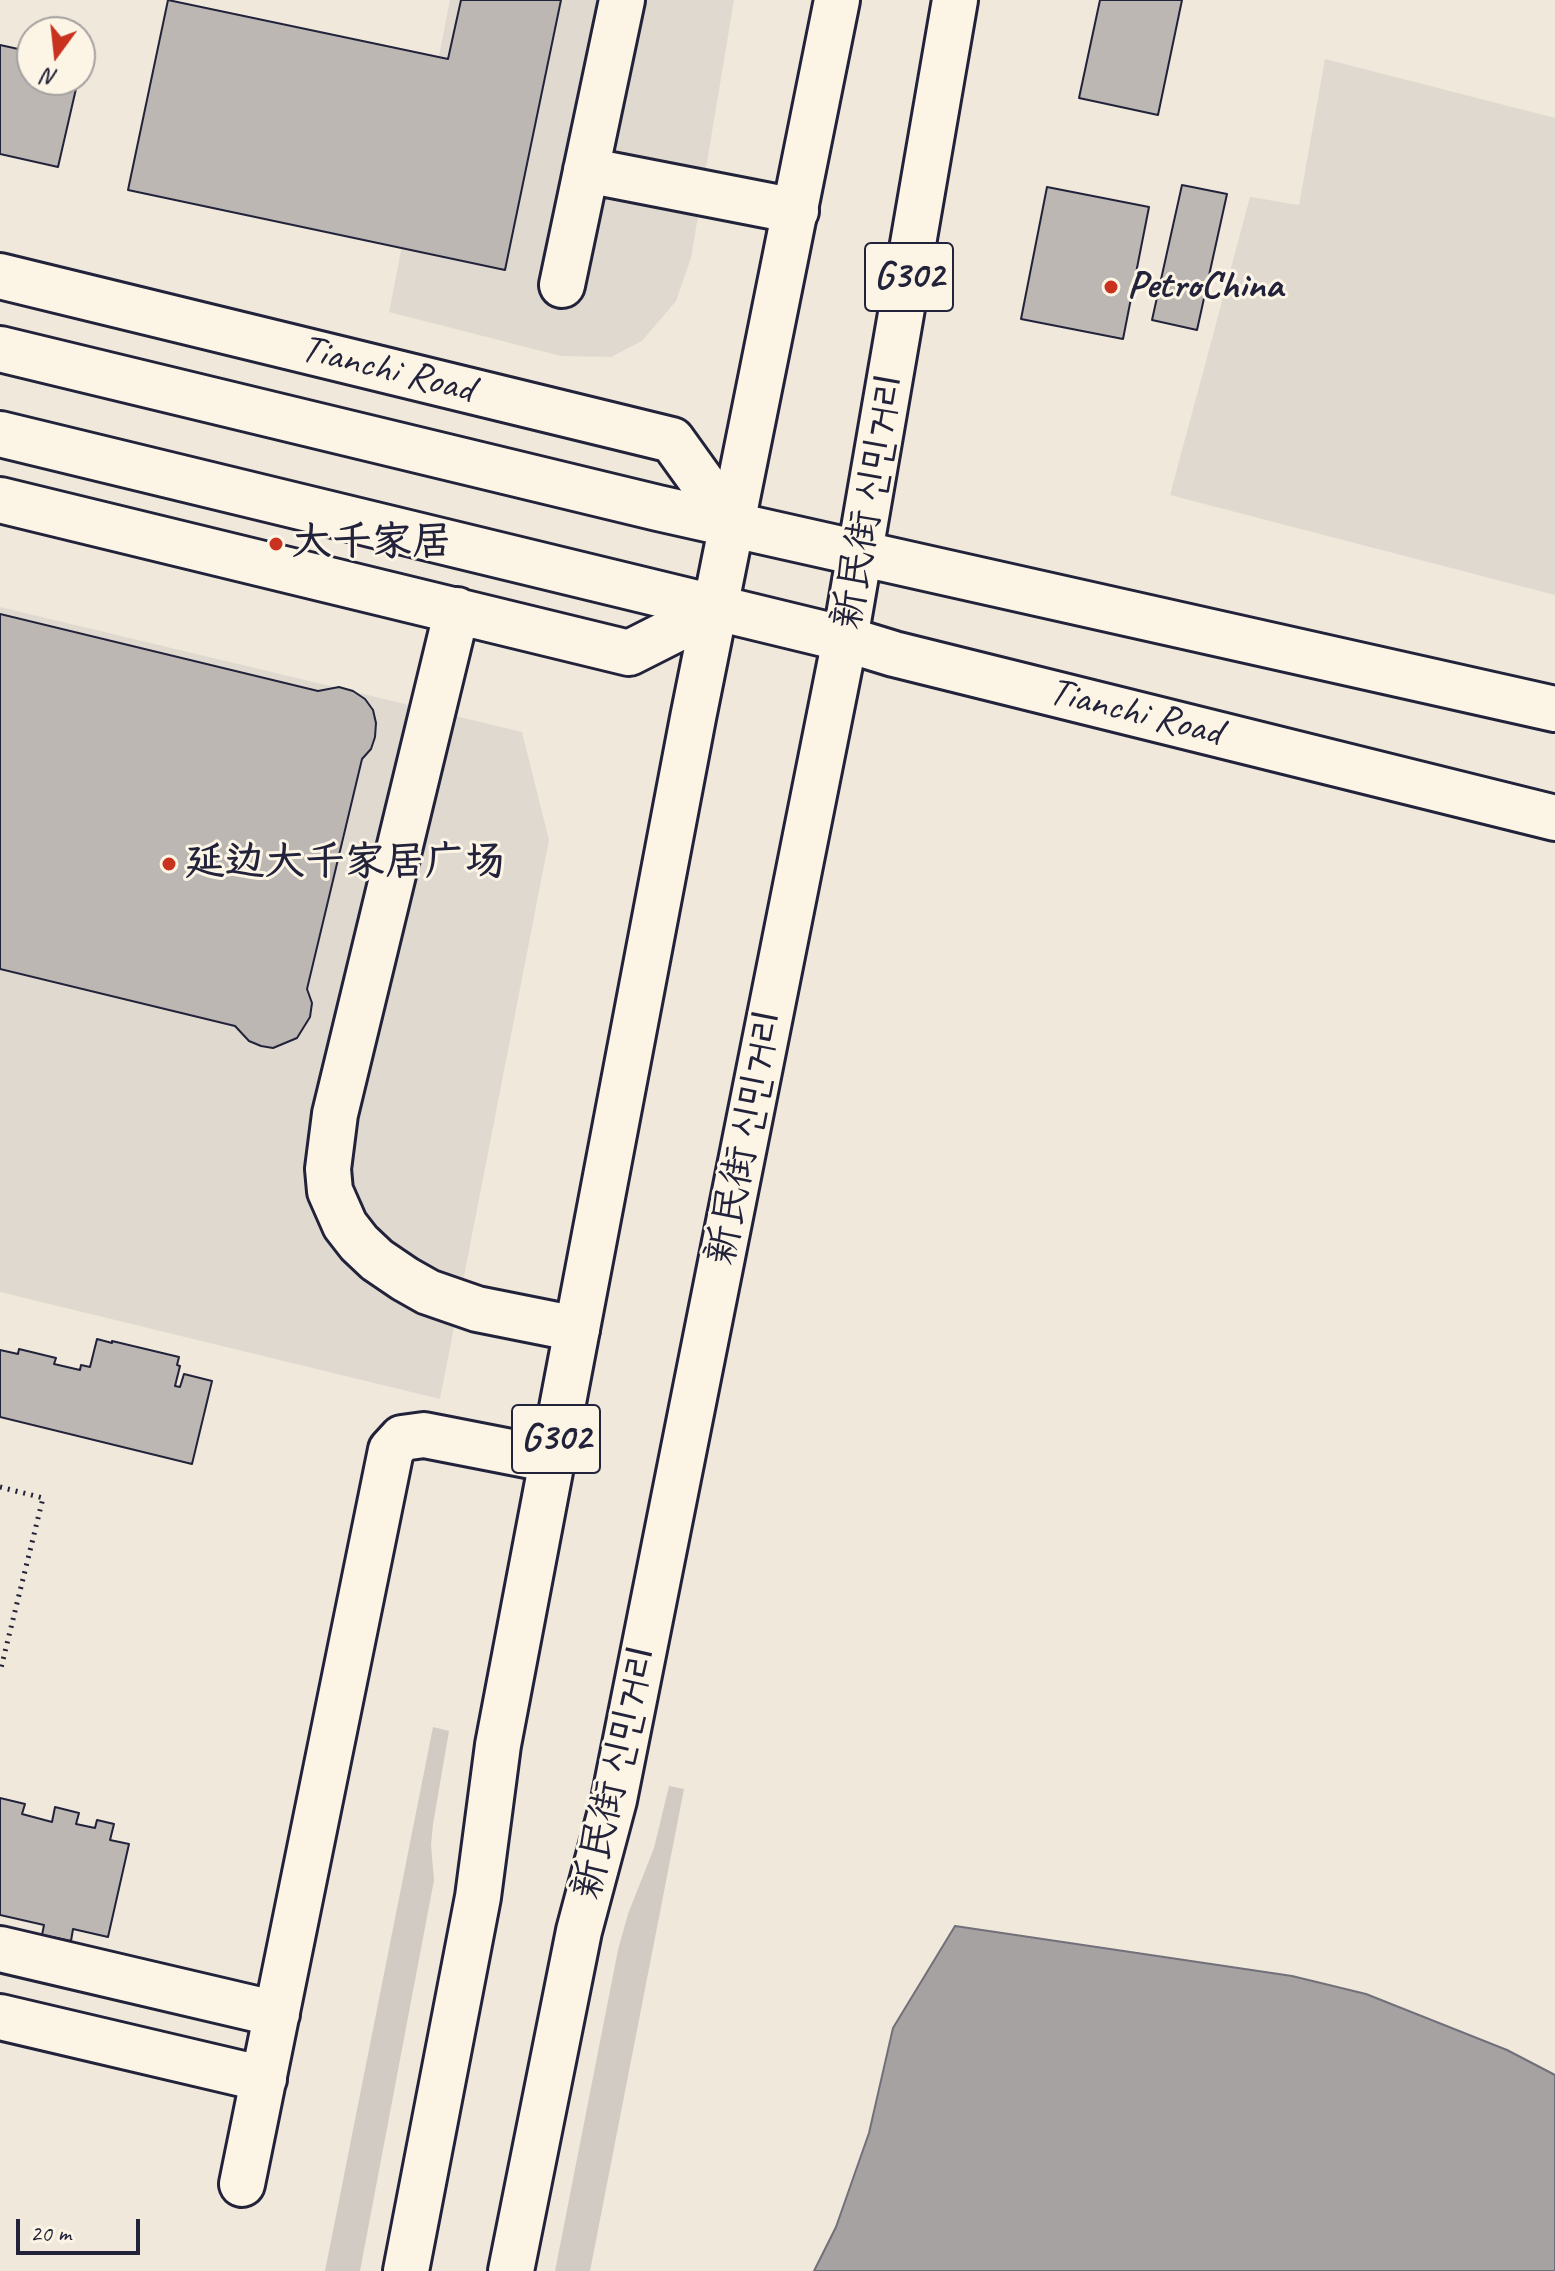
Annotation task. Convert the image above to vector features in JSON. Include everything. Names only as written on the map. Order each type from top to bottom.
[{"type":"main road","points":[[562,285],[622,0]]},
{"type":"main road","name":"G302","points":[[406,2271],[478,1897],[498,1745],[552,1460],[837,0]]},
{"type":"main road","name":"新民街 신민거리","points":[[511,2271],[579,1931],[618,1784],[845,639],[955,0]]},
{"type":"main road","points":[[586,170],[796,211]]},
{"type":"main road","name":"Tianchi Road","points":[[0,276],[672,440],[733,525]]},
{"type":"main road","name":"Tianchi Road","points":[[0,349],[733,525],[1555,709]]},
{"type":"main road","name":"Tianchi Road","points":[[0,434],[845,639],[894,654],[1555,818]]},
{"type":"main road","points":[[0,500],[629,653],[716,609]]},
{"type":"main road","points":[[457,610],[335,1114],[328,1169],[330,1191],[345,1225],[359,1243],[377,1260],[428,1292],[477,1309],[577,1329]]},
{"type":"main road","points":[[242,2184],[391,1450],[402,1438],[424,1435],[552,1460]]},
{"type":"main road","points":[[0,1949],[277,2014]]},
{"type":"main road","points":[[0,2017],[264,2079]]},
{"type":"path","points":[[0,1487],[43,1498],[0,1672]]},
{"type":"shaded area","points":[[450,0],[734,0],[691,258],[676,301],[642,341],[611,357],[561,356],[389,312]]},
{"type":"shaded area","points":[[1325,59],[1555,118],[1555,595],[1170,495],[1250,197],[1299,205]]},
{"type":"shaded area","points":[[0,607],[522,732],[549,840],[440,1399],[0,1292]]},
{"type":"shaded area","points":[[433,1727],[449,1731],[433,1824],[434,1880],[360,2271],[325,2271]]},
{"type":"shaded area","points":[[669,1786],[684,1789],[590,2271],[555,2271],[618,1950],[628,1914],[654,1848]]},
{"type":"shaded area","points":[[955,1926],[1292,1976],[1366,1994],[1507,2050],[1555,2075],[1555,2271],[814,2271],[836,2227],[869,2133],[893,2028]]},
{"type":"building","points":[[168,0],[448,59],[461,0],[561,0],[505,270],[128,190]]},
{"type":"building","points":[[1100,0],[1182,0],[1158,115],[1079,98]]},
{"type":"building","points":[[0,45],[16,48],[16,96],[74,96],[58,167],[0,154]]},
{"type":"building","points":[[1182,185],[1227,194],[1197,330],[1152,320]]},
{"type":"building","points":[[1047,187],[1149,207],[1123,339],[1021,319]]},
{"type":"building","name":"延边大千家居广场","points":[[0,614],[318,691],[339,687],[365,699],[373,710],[375,737],[371,749],[362,759],[307,989],[312,1003],[310,1017],[297,1038],[273,1048],[261,1046],[249,1041],[235,1026],[0,969]]},
{"type":"building","points":[[97,1339],[179,1357],[175,1386],[180,1387],[184,1374],[212,1381],[192,1464],[0,1417],[0,1350],[18,1354],[19,1349],[56,1358],[54,1364],[80,1370],[81,1365],[90,1367]]},
{"type":"building","points":[[0,1798],[25,1804],[22,1814],[52,1822],[55,1807],[79,1813],[76,1824],[95,1828],[97,1820],[114,1824],[110,1840],[129,1844],[108,1937],[73,1929],[71,1941],[42,1935],[44,1925],[0,1915]]},
{"type":"place","name":"PetroChina","points":[[1111,287]]},
{"type":"place","name":"大千家居","points":[[276,544]]},
{"type":"place","name":"延边大千家居广场","points":[[169,864]]}]
